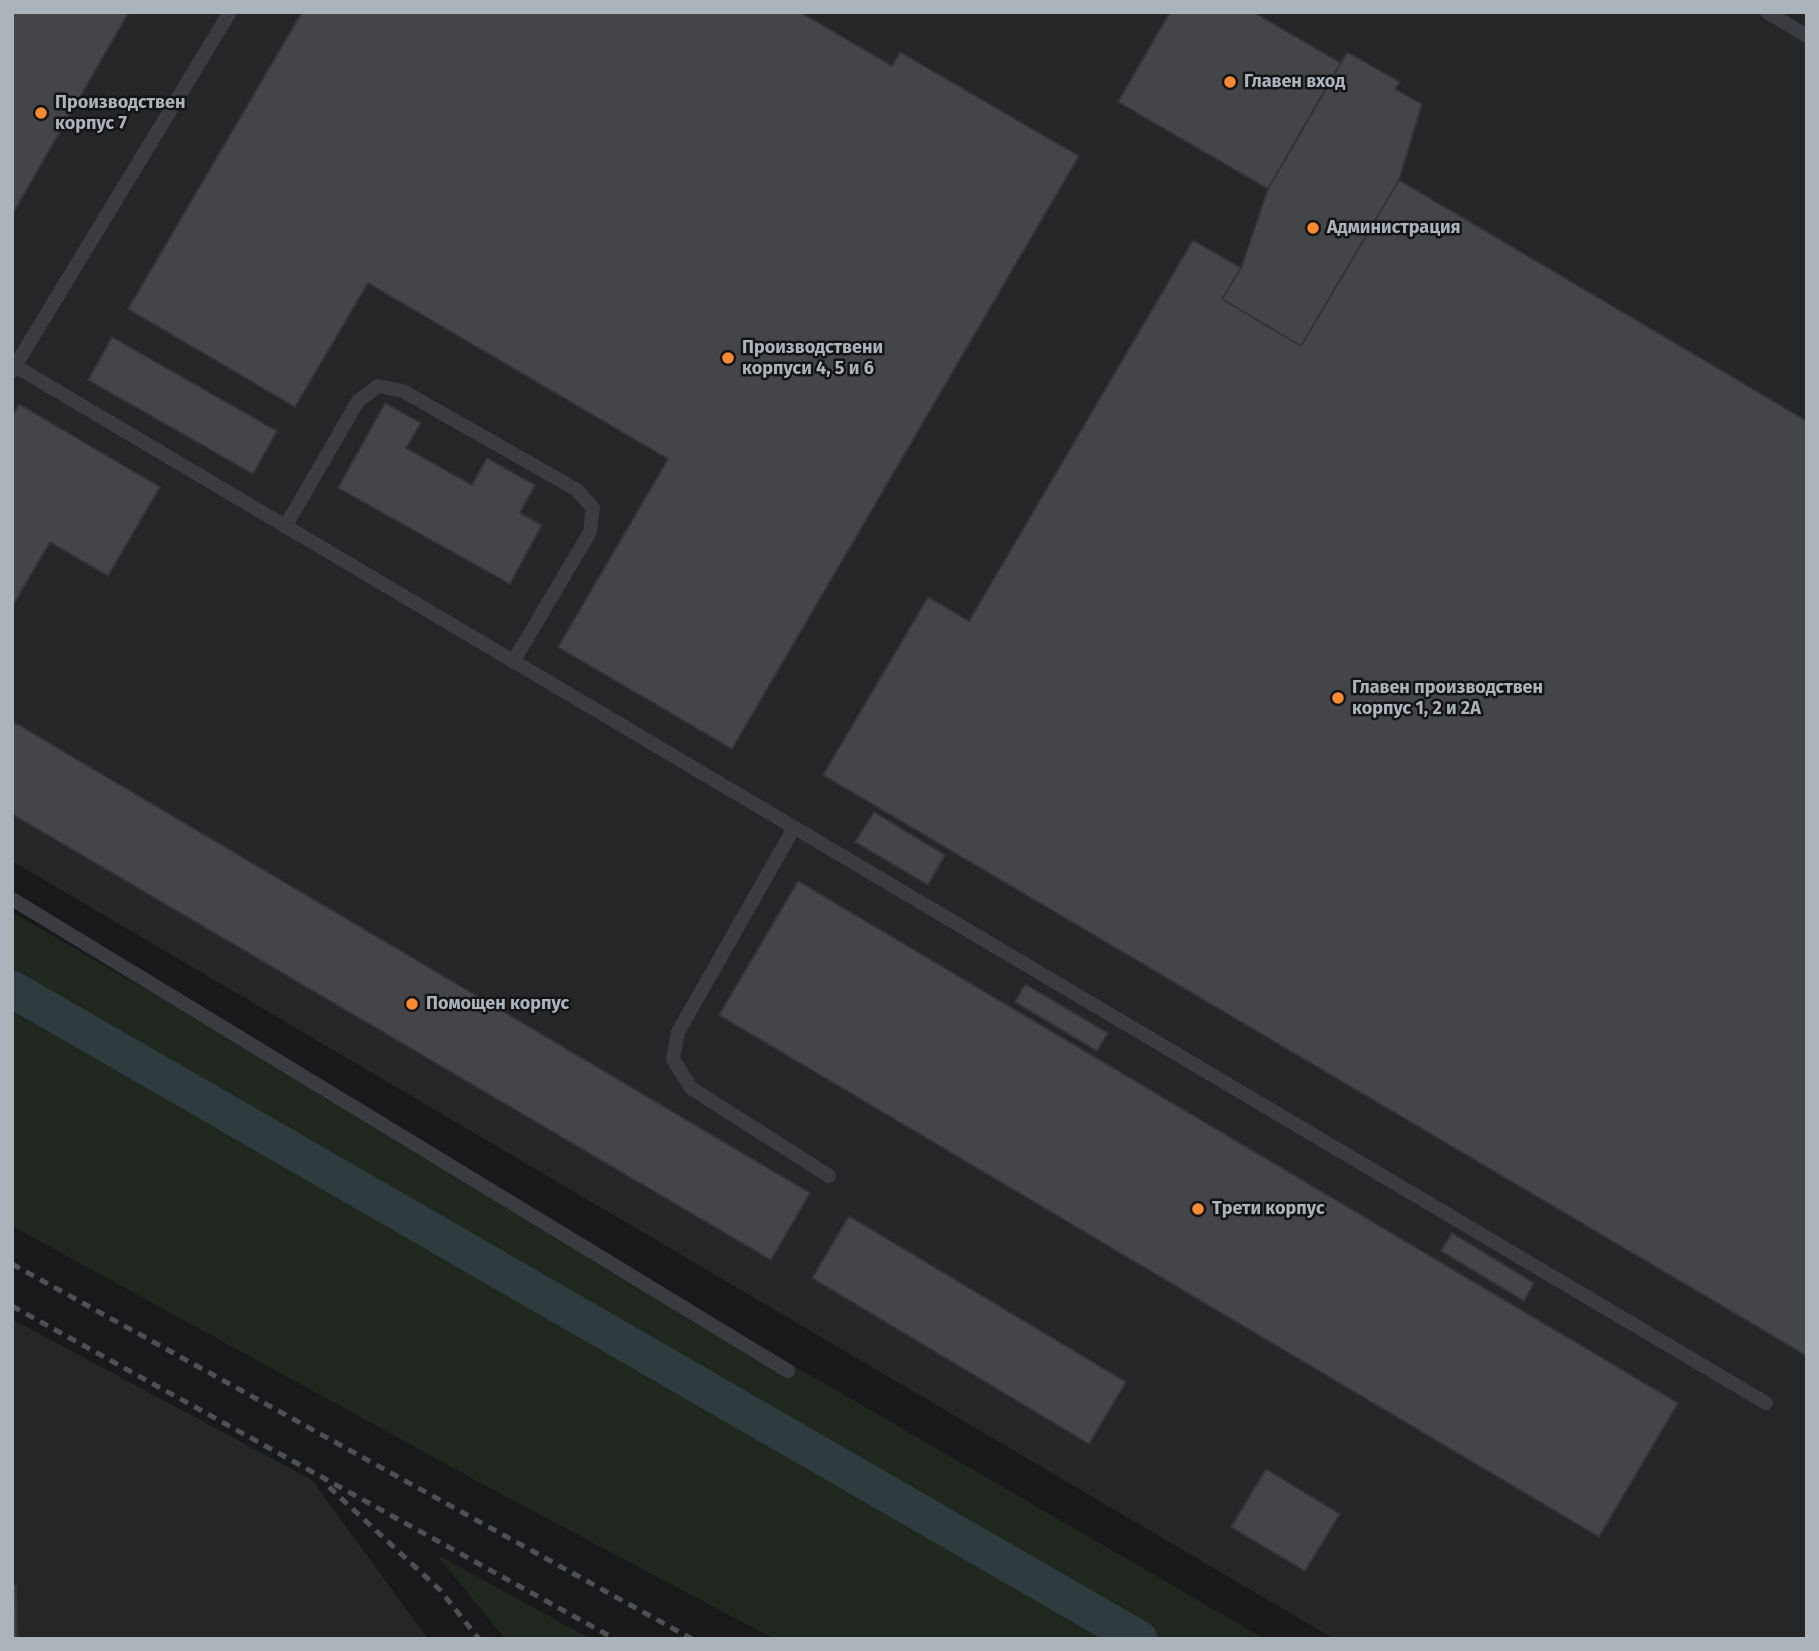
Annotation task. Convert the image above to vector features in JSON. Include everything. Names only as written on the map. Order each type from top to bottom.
[{"type":"lane","points":[[230,12],[14,369],[1766,1404]]},
{"type":"lane","points":[[1767,12],[1807,36]]},
{"type":"lane","points":[[285,527],[358,401],[378,386],[403,391],[577,490],[593,508],[590,532],[513,662]]},
{"type":"lane","points":[[794,828],[678,1032],[673,1059],[691,1088],[829,1176]]},
{"type":"lane","points":[[12,899],[788,1371]]},
{"type":"shaded area","points":[[12,12],[1807,12],[1807,1639],[1334,1639],[12,861]]},
{"type":"shaded area","points":[[12,912],[1265,1639],[774,1639],[488,1487],[12,1226]]},
{"type":"shaded area","points":[[12,1319],[312,1480],[428,1639],[12,1639]]},
{"type":"shaded area","points":[[436,1554],[591,1639],[505,1639]]},
{"type":"building","name":"Производствeн корпус 7","points":[[12,12],[129,12],[12,215]]},
{"type":"building","name":"Производствени корпуси 4, 5 и 6","points":[[302,12],[800,12],[892,66],[900,52],[1079,156],[732,749],[558,647],[668,459],[368,283],[295,407],[128,309]]},
{"type":"building","name":"Главен вход","points":[[1170,12],[1253,12],[1341,63],[1268,189],[1118,102]]},
{"type":"building","name":"Администрация","points":[[1347,52],[1400,82],[1395,89],[1422,104],[1399,180],[1301,346],[1222,299],[1241,268],[1268,189]]},
{"type":"building","name":"Главен производствен корпус 1, 2 и 2А","points":[[1399,180],[1807,421],[1807,1356],[823,775],[928,597],[969,621],[1193,240],[1241,268],[1222,299],[1301,346]]},
{"type":"building","points":[[112,337],[277,431],[253,474],[88,380]]},
{"type":"building","points":[[385,403],[421,423],[406,448],[472,485],[487,458],[535,485],[520,513],[542,525],[510,584],[338,488]]},
{"type":"building","points":[[19,404],[160,487],[108,576],[50,542],[12,607],[12,416]]},
{"type":"building","name":"Помощен корпус","points":[[12,721],[810,1193],[771,1260],[12,814]]},
{"type":"building","points":[[874,812],[945,855],[928,885],[855,842]]},
{"type":"building","name":"Трети корпус","points":[[798,881],[1678,1403],[1599,1537],[719,1015]]},
{"type":"building","points":[[1025,984],[1108,1033],[1097,1051],[1015,1002]]},
{"type":"building","points":[[849,1216],[1126,1382],[1089,1444],[812,1278]]},
{"type":"building","points":[[1452,1233],[1534,1283],[1524,1301],[1441,1251]]},
{"type":"building","points":[[1266,1469],[1340,1514],[1305,1571],[1231,1527]]},
{"type":"building","points":[[12,1585],[16,1585],[17,1639],[12,1639]]},
{"type":"waterway","points":[[12,989],[1139,1639]]},
{"type":"railway","points":[[12,1264],[692,1639]]},
{"type":"railway","points":[[12,1306],[615,1639]]},
{"type":"railway","points":[[329,1487],[440,1590],[479,1639]]},
{"type":"place","name":"Главен вход","points":[[1230,82]]},
{"type":"place","name":"Производствeн корпус 7","points":[[41,113]]},
{"type":"place","name":"Администрация","points":[[1313,228]]},
{"type":"place","name":"Производствени корпуси 4, 5 и 6","points":[[728,358]]},
{"type":"place","name":"Главен производствен корпус 1, 2 и 2А","points":[[1338,698]]},
{"type":"place","name":"Помощен корпус","points":[[412,1004]]},
{"type":"place","name":"Трети корпус","points":[[1198,1209]]}]
